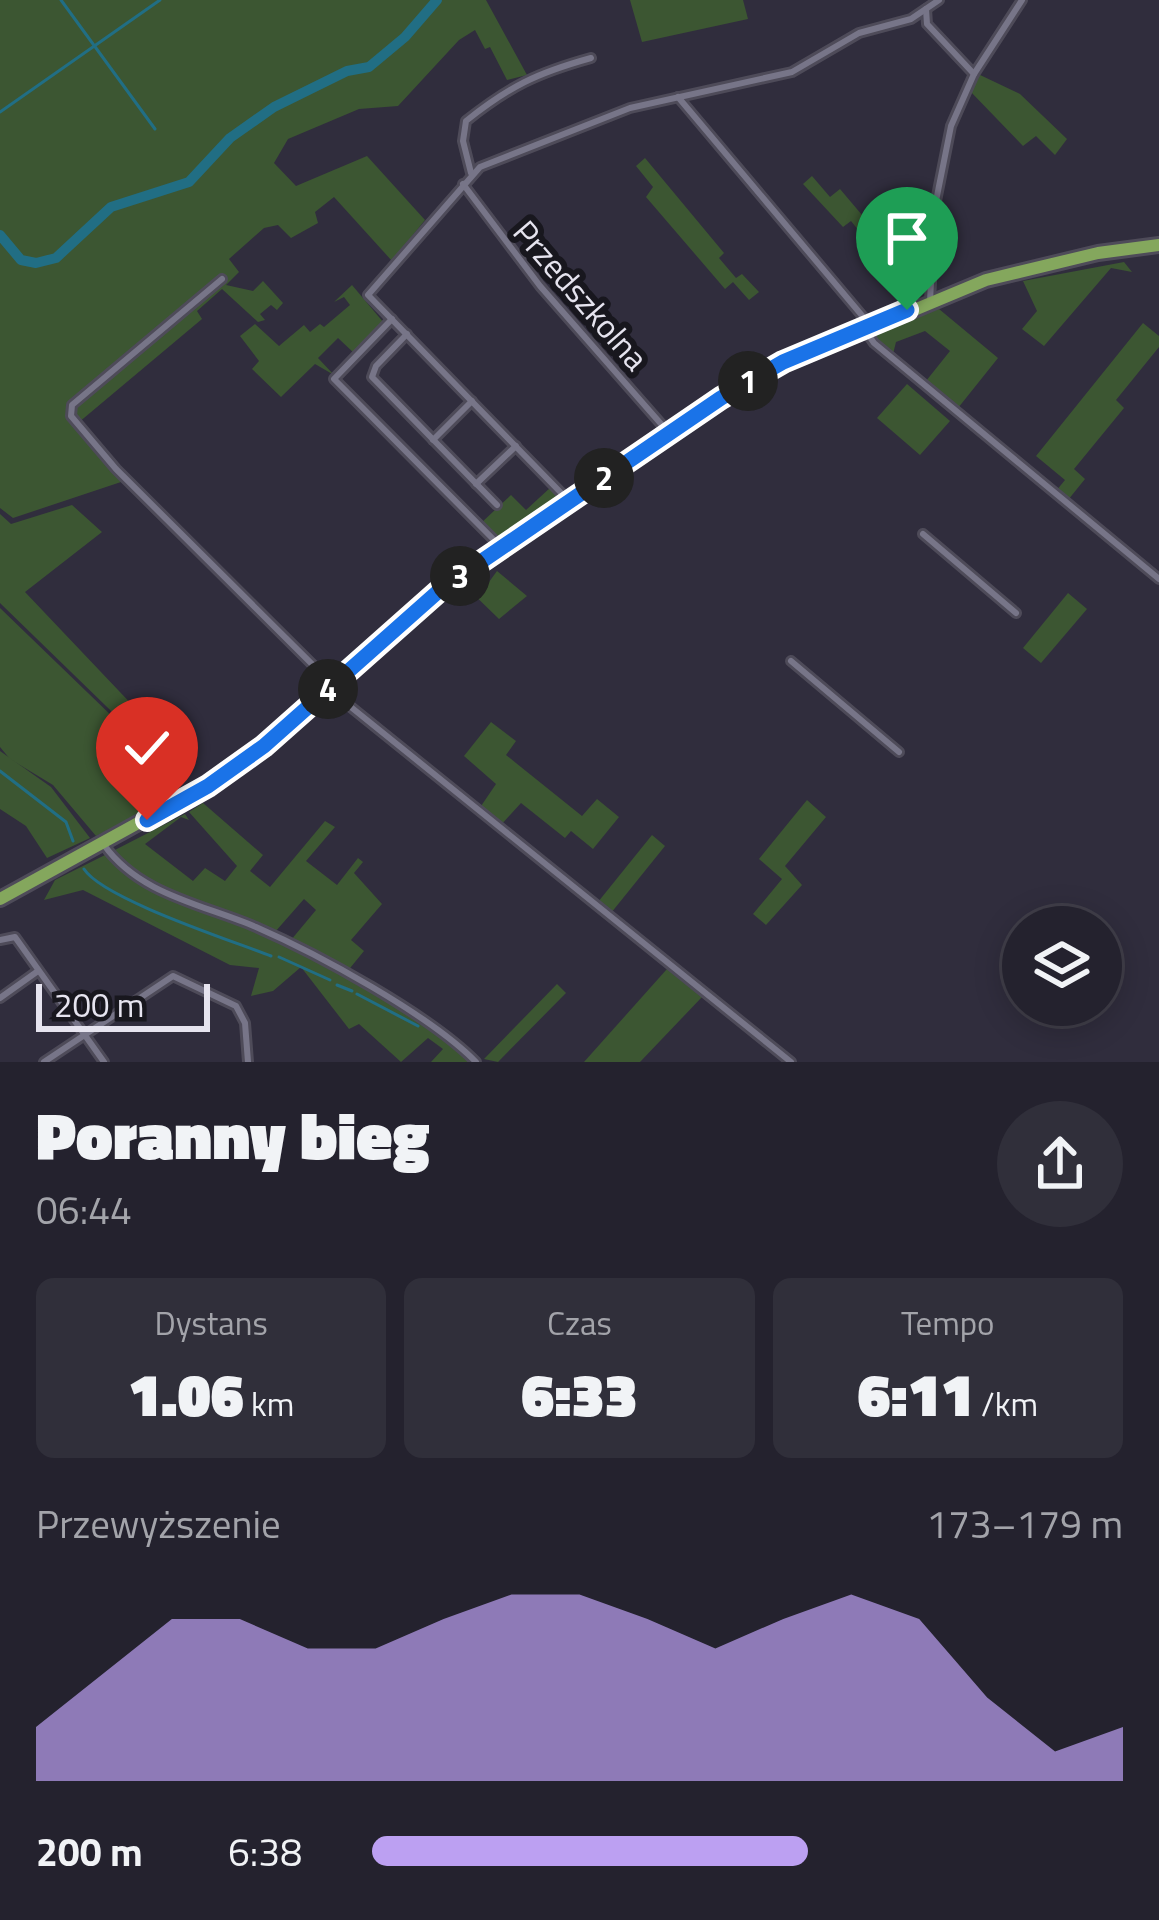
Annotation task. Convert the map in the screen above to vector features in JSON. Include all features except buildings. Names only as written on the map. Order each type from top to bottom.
[{"type":"main road","points":[[0,899],[218,779],[412,612],[765,371],[1009,273],[1159,245]]},
{"type":"street","points":[[569,501],[368,295],[471,173],[625,110],[791,72],[859,33],[910,19],[938,0]]},
{"type":"street","points":[[931,301],[937,195],[951,126],[974,74],[1022,0]]},
{"type":"street","points":[[926,9],[927,24]]},
{"type":"street","points":[[910,19],[927,24],[974,74]]},
{"type":"street","points":[[471,173],[463,141],[466,121],[508,87],[550,68],[591,58]]},
{"type":"street","points":[[678,97],[867,327],[874,343],[1159,579]]},
{"type":"street","name":"Przedszkolna","points":[[463,184],[540,286],[669,433]]},
{"type":"street","points":[[222,279],[72,405],[71,416],[116,469],[330,687],[791,1062]]},
{"type":"street","points":[[392,319],[334,379],[501,548]]},
{"type":"street","points":[[407,334],[376,366],[373,377],[497,505]]},
{"type":"street","points":[[433,440],[472,401]]},
{"type":"street","points":[[476,484],[516,446]]},
{"type":"street","points":[[922,534],[1016,613]]},
{"type":"street","points":[[791,661],[899,752]]},
{"type":"street","points":[[102,842],[127,872],[194,906],[254,926],[294,946],[441,1028],[476,1062]]},
{"type":"street","points":[[0,940],[15,937],[104,1062]]},
{"type":"street","points":[[0,998],[38,971]]},
{"type":"street","points":[[44,1062],[163,980],[178,976],[240,1011],[248,1062]]},
{"type":"green space","points":[[0,0],[486,0],[527,75],[507,80],[475,30],[459,40],[398,106],[359,109],[288,139],[274,163],[296,186],[367,156],[425,220],[392,261],[334,197],[315,212],[318,223],[291,238],[278,225],[264,228],[229,259],[239,272],[226,285],[253,291],[263,281],[283,303],[277,310],[271,305],[260,314],[265,320],[258,322],[222,289],[197,311],[202,319],[78,423],[127,480],[13,518],[0,508]]},
{"type":"green space","points":[[630,0],[743,0],[748,19],[642,42]]},
{"type":"green space","points":[[978,74],[1020,94],[1067,139],[1055,155],[1036,136],[1023,146],[969,90]]},
{"type":"green space","points":[[645,158],[724,253],[719,258],[736,278],[742,274],[759,292],[749,300],[733,282],[725,289],[646,197],[653,187],[636,166]]},
{"type":"green space","points":[[812,176],[830,197],[840,189],[873,228],[864,236],[912,293],[923,293],[907,304],[856,242],[863,236],[851,221],[843,227],[803,184]]},
{"type":"green space","points":[[1124,262],[1132,272],[1111,268],[1044,346],[1022,329],[1037,311],[1023,281]]},
{"type":"green space","points":[[352,285],[384,323],[355,354],[338,338],[318,358],[334,375],[315,364],[281,397],[252,369],[259,361],[240,336],[255,324],[279,346],[304,325],[310,332],[320,324],[324,327],[350,305],[344,297],[334,302]]},
{"type":"green space","points":[[939,309],[998,358],[958,408],[926,381],[950,351],[925,331],[896,342],[893,354],[872,335]]},
{"type":"green space","points":[[1143,323],[1159,336],[1159,347],[1116,400],[1124,408],[1074,469],[1085,479],[1068,500],[1056,491],[1065,480],[1036,456]]},
{"type":"green space","points":[[907,384],[950,421],[920,455],[877,418]]},
{"type":"green space","points":[[551,487],[560,497],[497,541],[480,524],[511,495],[526,510]]},
{"type":"green space","points":[[72,505],[102,532],[25,592],[156,730],[142,741],[0,603],[0,514],[11,524]]},
{"type":"green space","points":[[497,571],[527,596],[499,619],[464,585],[480,575],[489,582]]},
{"type":"green space","points":[[1068,593],[1087,609],[1041,663],[1023,648]]},
{"type":"green space","points":[[0,608],[117,721],[181,793],[96,836],[53,785],[10,759],[0,747]]},
{"type":"green space","points":[[491,722],[516,741],[506,755],[582,816],[597,799],[619,817],[593,849],[571,831],[565,838],[521,803],[500,826],[479,809],[496,784],[464,756]]},
{"type":"green space","points":[[0,751],[51,787],[90,838],[47,858],[26,826],[0,809]]},
{"type":"green space","points":[[807,800],[826,817],[785,866],[802,885],[766,925],[753,914],[782,879],[759,859]]},
{"type":"green space","points":[[203,803],[263,855],[250,871],[270,887],[325,821],[335,827],[306,861],[337,885],[358,858],[363,862],[354,873],[382,904],[351,940],[364,951],[346,973],[291,940],[316,910],[304,899],[275,932],[167,890],[111,852],[185,814],[189,820],[181,817],[145,844],[193,881],[205,868],[225,881],[237,866],[189,812]]},
{"type":"green space","points":[[652,835],[665,846],[611,913],[598,902]]},
{"type":"green space","points":[[107,854],[155,891],[253,929],[368,988],[473,1062],[431,1062],[443,1049],[428,1038],[401,1062],[359,1024],[349,1029],[301,967],[273,991],[251,996],[259,968],[230,965],[83,890],[44,900],[55,880]]},
{"type":"green space","points":[[667,969],[702,997],[640,1062],[584,1062]]},
{"type":"green space","points":[[557,984],[566,993],[498,1062],[484,1059]]},
{"type":"waterway","points":[[61,0],[155,129]]},
{"type":"waterway","points":[[0,112],[160,0]]},
{"type":"waterway","points":[[0,235],[21,260],[36,263],[56,258],[111,207],[189,182],[230,138],[274,107],[347,71],[369,67],[405,37],[437,0]]},
{"type":"waterway","points":[[0,771],[66,822],[73,841]]},
{"type":"waterway","points":[[84,869],[141,906],[271,956]]},
{"type":"waterway","points":[[279,957],[330,980]]},
{"type":"waterway","points":[[337,985],[352,991]]},
{"type":"waterway","points":[[357,994],[418,1026]]},
{"type":"route","points":[[147,820],[208,786],[264,746],[441,589],[740,385],[907,310]]}]
